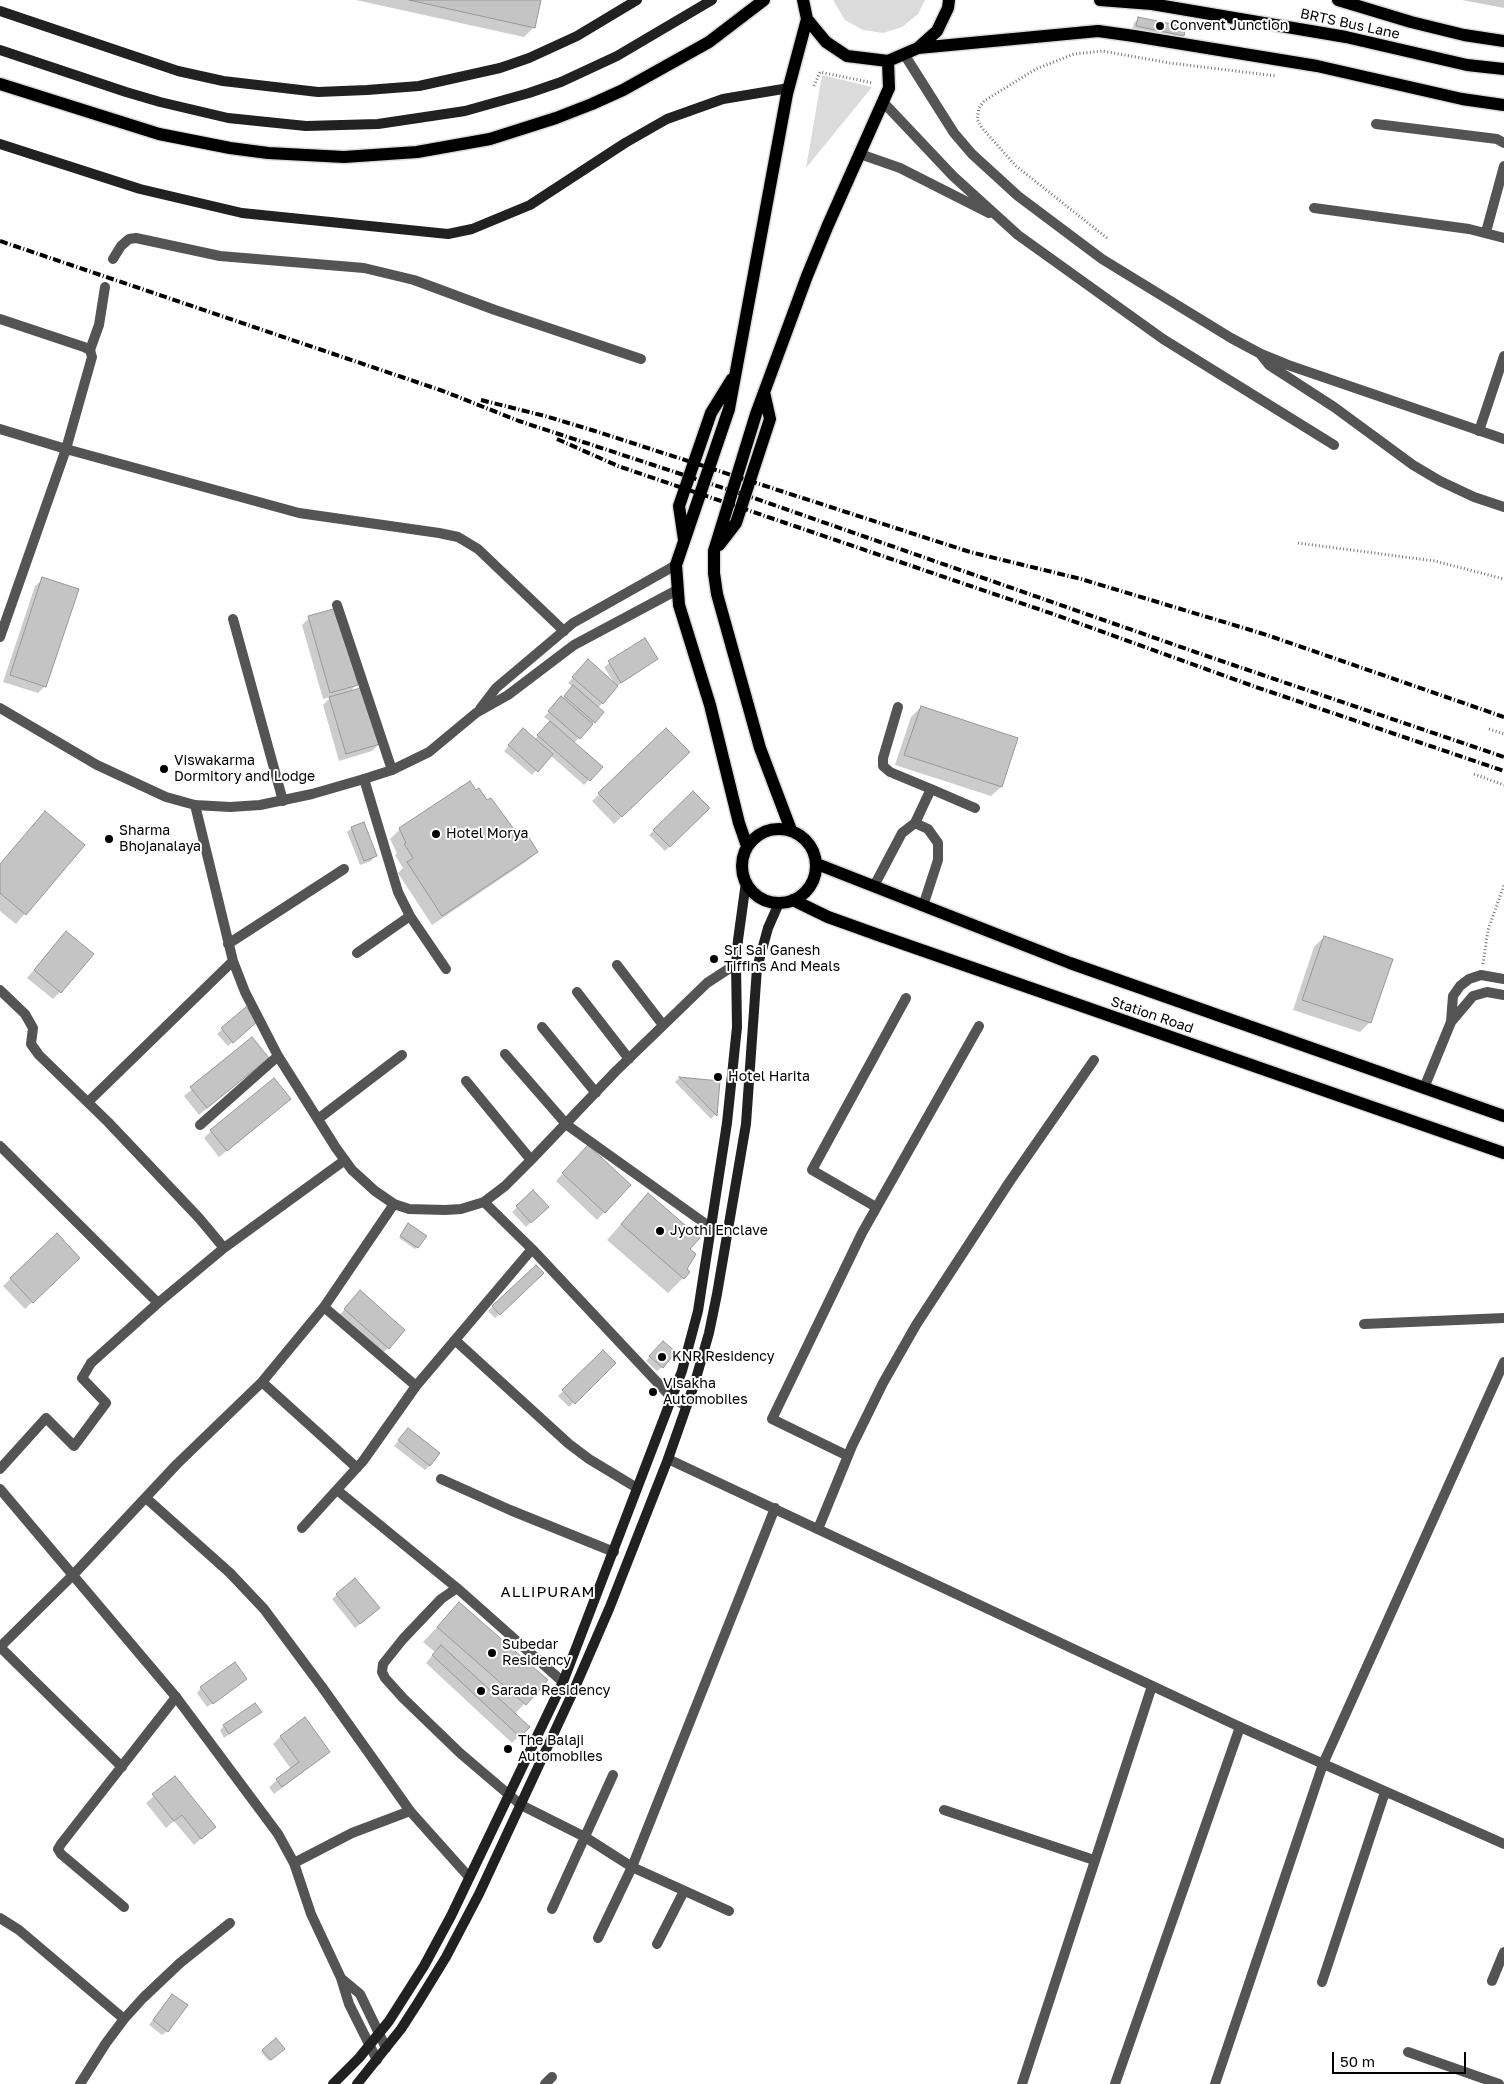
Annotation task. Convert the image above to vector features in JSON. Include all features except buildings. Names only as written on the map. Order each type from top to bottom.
[{"type":"main road","points":[[0,11],[178,71],[242,84],[318,92],[419,86],[500,68],[529,58],[570,39],[637,0]]},
{"type":"main road","points":[[0,50],[126,92],[228,118],[306,126],[378,124],[465,111],[529,94],[561,82],[617,56],[712,0]]},
{"type":"main road","points":[[0,84],[159,134],[230,148],[268,153],[344,157],[417,152],[490,139],[556,118],[592,104],[623,90],[692,52],[740,20],[764,0]]},
{"type":"main road","points":[[802,0],[807,19],[826,42],[847,56],[888,61],[918,48],[1098,31],[1317,66],[1462,99],[1504,105]]},
{"type":"main road","points":[[918,48],[936,31],[948,8],[949,0]]},
{"type":"main road","name":"BRTS Bus Lane","points":[[1100,0],[1152,4],[1220,15],[1346,37],[1466,65],[1504,69]]},
{"type":"main road","points":[[1338,0],[1411,22],[1464,35],[1504,41]]},
{"type":"main road","points":[[748,846],[739,823],[710,705],[679,605],[676,566],[729,409],[789,88],[807,19]]},
{"type":"main road","points":[[791,830],[760,748],[717,594],[714,573],[714,551],[764,392],[814,259],[889,88],[888,61]]},
{"type":"main road","points":[[0,144],[140,189],[242,214],[448,234],[472,229],[530,205],[667,119],[723,100],[789,88]]},
{"type":"main road","points":[[333,2084],[344,2080],[380,2034],[424,1966],[470,1878],[563,1682],[682,1370],[698,1311],[734,1065],[737,1028],[736,964],[746,882],[742,864],[748,846],[759,834],[775,828],[791,830],[804,837],[814,849],[817,864],[814,879],[806,892],[793,900],[779,903],[766,900],[754,893],[746,882]]},
{"type":"main road","name":"Station Road","points":[[817,864],[1070,963],[1504,1116]]},
{"type":"main road","name":"Station Road","points":[[793,900],[828,917],[1504,1154]]},
{"type":"main road","points":[[357,2084],[401,2029],[446,1957],[480,1894],[574,1692],[668,1460],[709,1333],[717,1294],[746,1124],[757,968],[768,928],[779,903]]},
{"type":"street","points":[[904,54],[954,133],[972,154],[1018,196],[1102,259],[1231,338],[1261,354],[1504,439]]},
{"type":"street","points":[[883,102],[942,164],[995,215],[1034,247],[1130,316],[1334,445]]},
{"type":"street","points":[[1376,124],[1496,138],[1504,143]]},
{"type":"street","points":[[860,154],[900,168],[995,215]]},
{"type":"street","points":[[1486,232],[1504,166]]},
{"type":"street","points":[[1314,208],[1486,232],[1504,238]]},
{"type":"street","points":[[113,259],[121,246],[129,240],[136,238],[220,256],[380,271],[414,280],[495,310],[641,359]]},
{"type":"street","points":[[0,637],[66,449],[92,357],[90,350],[99,325],[105,286]]},
{"type":"street","points":[[0,320],[90,350]]},
{"type":"street","points":[[1261,354],[1269,366],[1334,407],[1413,466],[1474,497],[1504,507]]},
{"type":"street","points":[[1479,431],[1504,356]]},
{"type":"street","points":[[0,429],[299,513],[439,532],[458,538],[478,549],[564,631]]},
{"type":"street","points":[[476,714],[496,688],[573,623],[676,566]]},
{"type":"street","points":[[0,708],[105,769],[153,792],[195,805],[230,808],[284,801],[392,770],[429,752],[476,714],[508,694],[574,645],[677,590]]},
{"type":"street","points":[[337,604],[392,770]]},
{"type":"street","points":[[233,619],[284,801]]},
{"type":"street","points":[[898,707],[883,758],[883,766],[890,772],[975,808]]},
{"type":"street","points":[[364,779],[398,892],[410,916],[446,969]]},
{"type":"street","points":[[874,886],[902,833],[915,823],[931,789]]},
{"type":"street","points":[[195,805],[233,961],[245,992],[278,1056],[345,1160],[365,1183],[394,1204],[410,1209],[428,1211],[462,1209],[484,1202],[504,1186],[567,1125],[629,1059],[707,983],[736,964]]},
{"type":"street","points":[[915,823],[928,829],[938,843],[938,860],[924,906]]},
{"type":"street","points":[[228,944],[344,870]]},
{"type":"street","points":[[358,953],[410,916]]},
{"type":"street","points":[[88,1102],[233,961]]},
{"type":"street","points":[[617,965],[663,1025]]},
{"type":"street","points":[[1451,1022],[1453,996],[1460,986],[1481,975],[1504,979]]},
{"type":"street","points":[[0,990],[26,1014],[33,1028],[31,1044],[39,1055],[88,1102],[199,1218],[224,1248]]},
{"type":"street","points":[[577,992],[629,1059]]},
{"type":"street","points":[[1424,1088],[1451,1022],[1473,996],[1487,992],[1504,995]]},
{"type":"street","points":[[876,1207],[812,1170],[906,998]]},
{"type":"street","points":[[848,1456],[772,1419],[876,1207],[979,1026]]},
{"type":"street","points":[[542,1028],[596,1093]]},
{"type":"street","points":[[505,1054],[567,1125],[710,1227]]},
{"type":"street","points":[[318,1119],[402,1055]]},
{"type":"street","points":[[200,1125],[278,1056]]},
{"type":"street","points":[[818,1529],[848,1456],[883,1383],[916,1325],[1010,1181],[1094,1060]]},
{"type":"street","points":[[466,1082],[531,1160]]},
{"type":"street","points":[[0,1146],[158,1303]]},
{"type":"street","points":[[0,1469],[46,1418],[74,1446],[106,1404],[82,1378],[91,1363],[158,1303],[224,1248],[345,1160]]},
{"type":"street","points":[[484,1202],[532,1249],[671,1397],[686,1406]]},
{"type":"street","points":[[122,1767],[0,1647],[73,1575],[183,1459],[262,1382],[324,1307],[394,1204]]},
{"type":"street","points":[[302,1528],[357,1468],[416,1386],[532,1249]]},
{"type":"street","points":[[324,1307],[416,1386]]},
{"type":"street","points":[[1364,1324],[1504,1318]]},
{"type":"street","points":[[456,1341],[569,1444],[589,1459],[638,1488]]},
{"type":"street","points":[[1215,2084],[1323,1764],[1504,1362]]},
{"type":"street","points":[[262,1382],[357,1468]]},
{"type":"street","points":[[668,1460],[774,1508],[1240,1728],[1504,1844]]},
{"type":"street","points":[[441,1479],[510,1510],[614,1552]]},
{"type":"street","points":[[0,1489],[176,1697],[278,1834],[294,1863],[311,1914],[342,1978],[349,2004],[377,2060]]},
{"type":"street","points":[[337,1490],[457,1588],[563,1682]]},
{"type":"street","points":[[146,1498],[230,1573],[264,1609],[410,1811],[470,1878]]},
{"type":"street","points":[[598,1938],[632,1867],[774,1508]]},
{"type":"street","points":[[457,1588],[441,1599],[402,1639],[383,1664],[382,1672],[385,1678],[430,1726],[521,1805],[585,1837],[632,1867],[729,1911]]},
{"type":"street","points":[[1022,2084],[1152,1686]]},
{"type":"street","points":[[124,1907],[61,1854],[58,1849],[176,1697]]},
{"type":"street","points":[[1115,2084],[1240,1728]]},
{"type":"street","points":[[552,1909],[612,1775]]},
{"type":"street","points":[[1322,1982],[1385,1792]]},
{"type":"street","points":[[944,1810],[1094,1860]]},
{"type":"street","points":[[294,1863],[352,1833],[410,1811]]},
{"type":"street","points":[[657,1944],[684,1890]]},
{"type":"street","points":[[0,1918],[19,1930],[124,2019]]},
{"type":"street","points":[[80,2084],[124,2019],[180,1963],[230,1923]]},
{"type":"street","points":[[1492,1981],[1504,1952]]},
{"type":"street","points":[[342,1978],[360,1994],[386,2048]]},
{"type":"street","points":[[1408,2052],[1499,2084]]},
{"type":"path","points":[[1107,238],[1016,166],[982,128],[977,119],[979,108],[984,101],[1036,69],[1074,54],[1102,51],[1170,63],[1284,77]]},
{"type":"path","points":[[814,86],[820,72],[873,83]]},
{"type":"path","points":[[1298,543],[1436,561],[1504,579]]},
{"type":"path","points":[[1489,729],[1504,734]]},
{"type":"path","points":[[1474,774],[1504,785]]},
{"type":"path","points":[[1481,975],[1488,930],[1504,885]]},
{"type":"shaded area","points":[[833,0],[925,0],[918,14],[902,27],[883,33],[863,30],[845,20]]},
{"type":"shaded area","points":[[822,75],[872,87],[806,168]]},
{"type":"railway","points":[[0,241],[443,391],[519,421],[751,497],[1201,654],[1504,757]]},
{"type":"railway","points":[[481,400],[595,431],[970,552],[1081,579],[1267,635],[1504,717]]},
{"type":"railway","points":[[557,439],[618,466],[1053,614],[1256,687],[1504,771]]},
{"type":"place","name":"Convent Junction","points":[[1160,26]]},
{"type":"place","name":"Viswakarma Dormitory and Lodge","points":[[164,769]]},
{"type":"place","name":"Hotel Morya","points":[[436,834]]},
{"type":"place","name":"Sharma Bhojanalaya","points":[[109,839]]},
{"type":"place","name":"Sri Sai Ganesh Tiffins And Meals","points":[[714,959]]},
{"type":"place","name":"Hotel Harita","points":[[718,1077]]},
{"type":"place","name":"Jyothi Enclave","points":[[660,1231]]},
{"type":"place","name":"KNR Residency","points":[[662,1357]]},
{"type":"place","name":"Visakha Automobiles","points":[[653,1392]]},
{"type":"place","name":"Subedar Residency","points":[[492,1653]]},
{"type":"place","name":"Sarada Residency","points":[[481,1691]]},
{"type":"place","name":"The Balaji Automobiles","points":[[508,1749]]},
{"type":"district","name":"ALLIPURAM","points":[[548,1592]]}]
